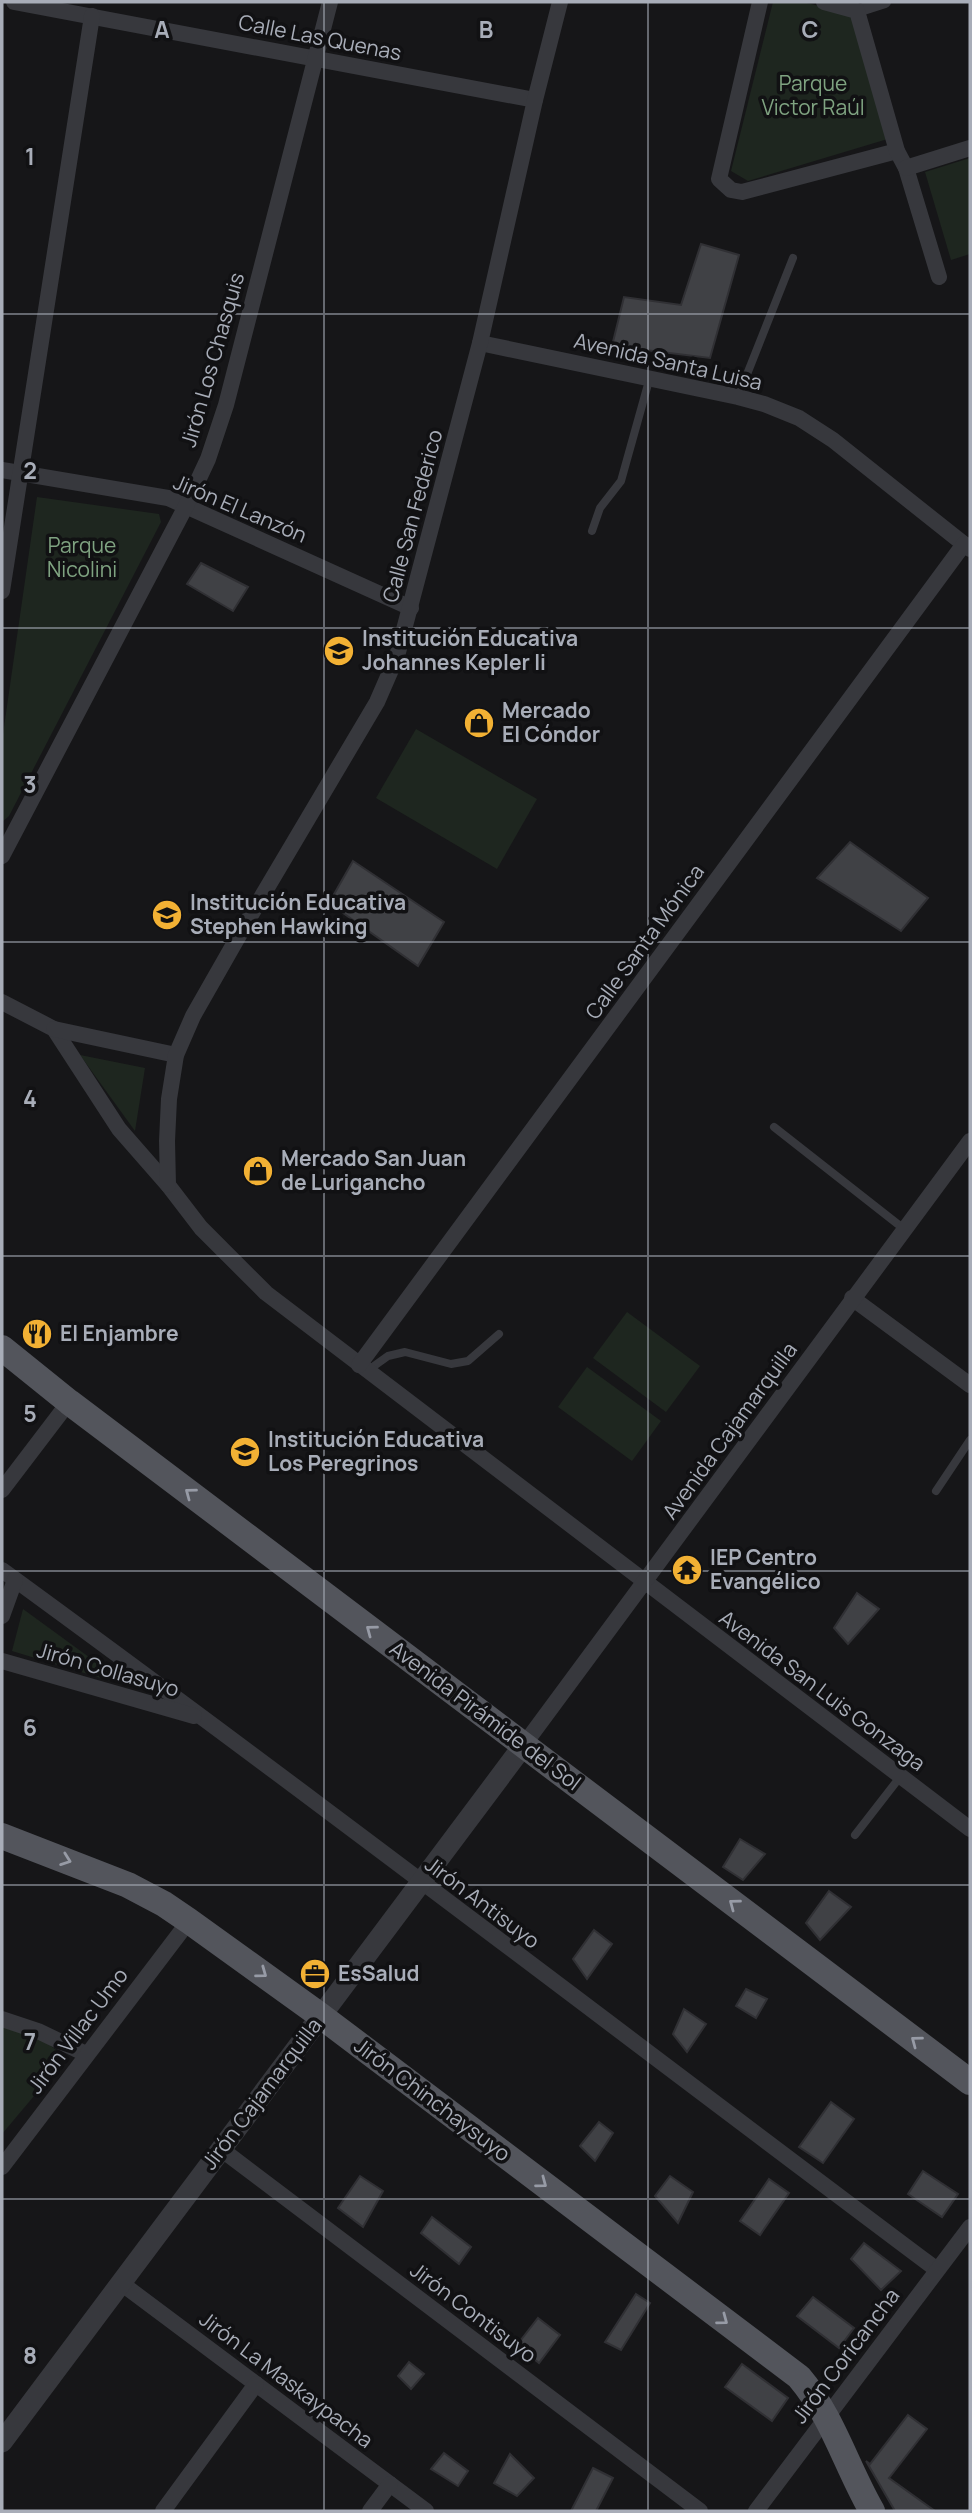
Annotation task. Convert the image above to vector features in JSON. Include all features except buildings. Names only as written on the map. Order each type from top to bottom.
[{"type":"main road","name":"Avenida Pirámide del Sol","points":[[2,1348],[69,1402],[970,2082]]},
{"type":"main road","name":"Jirón Chinchaysuyo","points":[[2,1836],[128,1885],[164,1904],[321,2016],[799,2377],[827,2416],[864,2501]]},
{"type":"street","name":"Calle Las Quenas","points":[[14,2],[535,100]]},
{"type":"street","name":"Jirón Los Chasquis","points":[[4,845],[186,506],[208,459],[226,405],[330,2]]},
{"type":"street","name":"Calle San Federico","points":[[168,1185],[169,1100],[176,1055],[193,1016],[377,702],[397,656],[480,343],[560,2]]},
{"type":"street","points":[[760,2],[719,179],[723,186],[742,192],[897,151]]},
{"type":"street","points":[[824,2],[856,11],[886,2]]},
{"type":"street","points":[[856,11],[897,151],[906,168],[939,277]]},
{"type":"street","points":[[2,591],[92,16]]},
{"type":"street","points":[[906,168],[970,148]]},
{"type":"street","name":"Avenida Santa Luisa","points":[[480,343],[738,397],[799,418],[833,440],[967,546]]},
{"type":"street","name":"Jirón El Lanzón","points":[[2,470],[168,498],[411,608]]},
{"type":"street","name":"Calle Santa Mónica","points":[[363,1368],[967,546]]},
{"type":"street","name":"Avenida San Luis Gonzaga","points":[[2,1002],[54,1029],[119,1129],[201,1228],[266,1293],[970,1829]]},
{"type":"street","points":[[54,1029],[176,1055]]},
{"type":"street","name":"Avenida Cajamarquilla","points":[[523,1746],[970,1141]]},
{"type":"street","points":[[852,1298],[970,1385]]},
{"type":"street","points":[[2,1490],[69,1402]]},
{"type":"street","name":"Jirón Antisuyo","points":[[2,1570],[294,1785],[420,1883],[936,2269]]},
{"type":"street","points":[[2,1616],[16,1580]]},
{"type":"street","name":"Jirón Collasuyo","points":[[2,1661],[203,1719]]},
{"type":"street","name":"Jirón Cajamarquilla","points":[[2,2442],[523,1746]]},
{"type":"street","name":"Jirón Villac Umo","points":[[2,2167],[189,1921]]},
{"type":"street","points":[[2,2019],[38,2031],[86,2054]]},
{"type":"street","name":"Jirón Contisuyo","points":[[221,2149],[700,2511]]},
{"type":"street","name":"Jirón Coricancha","points":[[756,2511],[970,2227]]},
{"type":"street","name":"Jirón La Maskaypacha","points":[[121,2283],[426,2511]]},
{"type":"street","points":[[163,2511],[256,2384]]},
{"type":"street","points":[[370,2511],[390,2484]]},
{"type":"lane","points":[[738,397],[793,258]]},
{"type":"lane","points":[[592,531],[600,508],[621,481],[650,377]]},
{"type":"lane","points":[[774,1127],[904,1229]]},
{"type":"lane","points":[[363,1368],[388,1356],[405,1352],[451,1364],[468,1361],[499,1334]]},
{"type":"lane","points":[[936,1490],[970,1440]]},
{"type":"lane","points":[[855,1835],[900,1777]]},
{"type":"green space","name":"Parque Victor Raúl","points":[[773,2],[803,2],[852,14],[891,138],[748,181],[731,171]]},
{"type":"green space","points":[[970,158],[970,254],[951,260],[925,172]]},
{"type":"green space","name":"Parque Nicolini","points":[[37,497],[159,514],[161,522],[9,816],[2,822],[2,741]]},
{"type":"green space","points":[[416,729],[537,799],[497,869],[376,798]]},
{"type":"green space","points":[[80,1055],[145,1068],[135,1131]]},
{"type":"green space","points":[[627,1312],[700,1366],[666,1412],[593,1358]]},
{"type":"green space","points":[[587,1367],[661,1421],[632,1461],[558,1407]]},
{"type":"green space","points":[[23,1609],[130,1687],[12,1651]]},
{"type":"green space","points":[[2,2026],[42,2039],[66,2058],[2,2134]]},
{"type":"place","name":"Institución Educativa Johannes Kepler Ii","points":[[339,651]]},
{"type":"place","name":"Mercado El Cóndor","points":[[479,723]]},
{"type":"place","name":"Institución Educativa Stephen Hawking","points":[[167,915]]},
{"type":"place","name":"Mercado San Juan de Lurigancho","points":[[258,1171]]},
{"type":"place","name":"El Enjambre","points":[[37,1334]]},
{"type":"place","name":"Institución Educativa Los Peregrinos","points":[[245,1452]]},
{"type":"place","name":"IEP Centro Evangélico","points":[[687,1570]]},
{"type":"place","name":"EsSalud","points":[[315,1974]]}]
